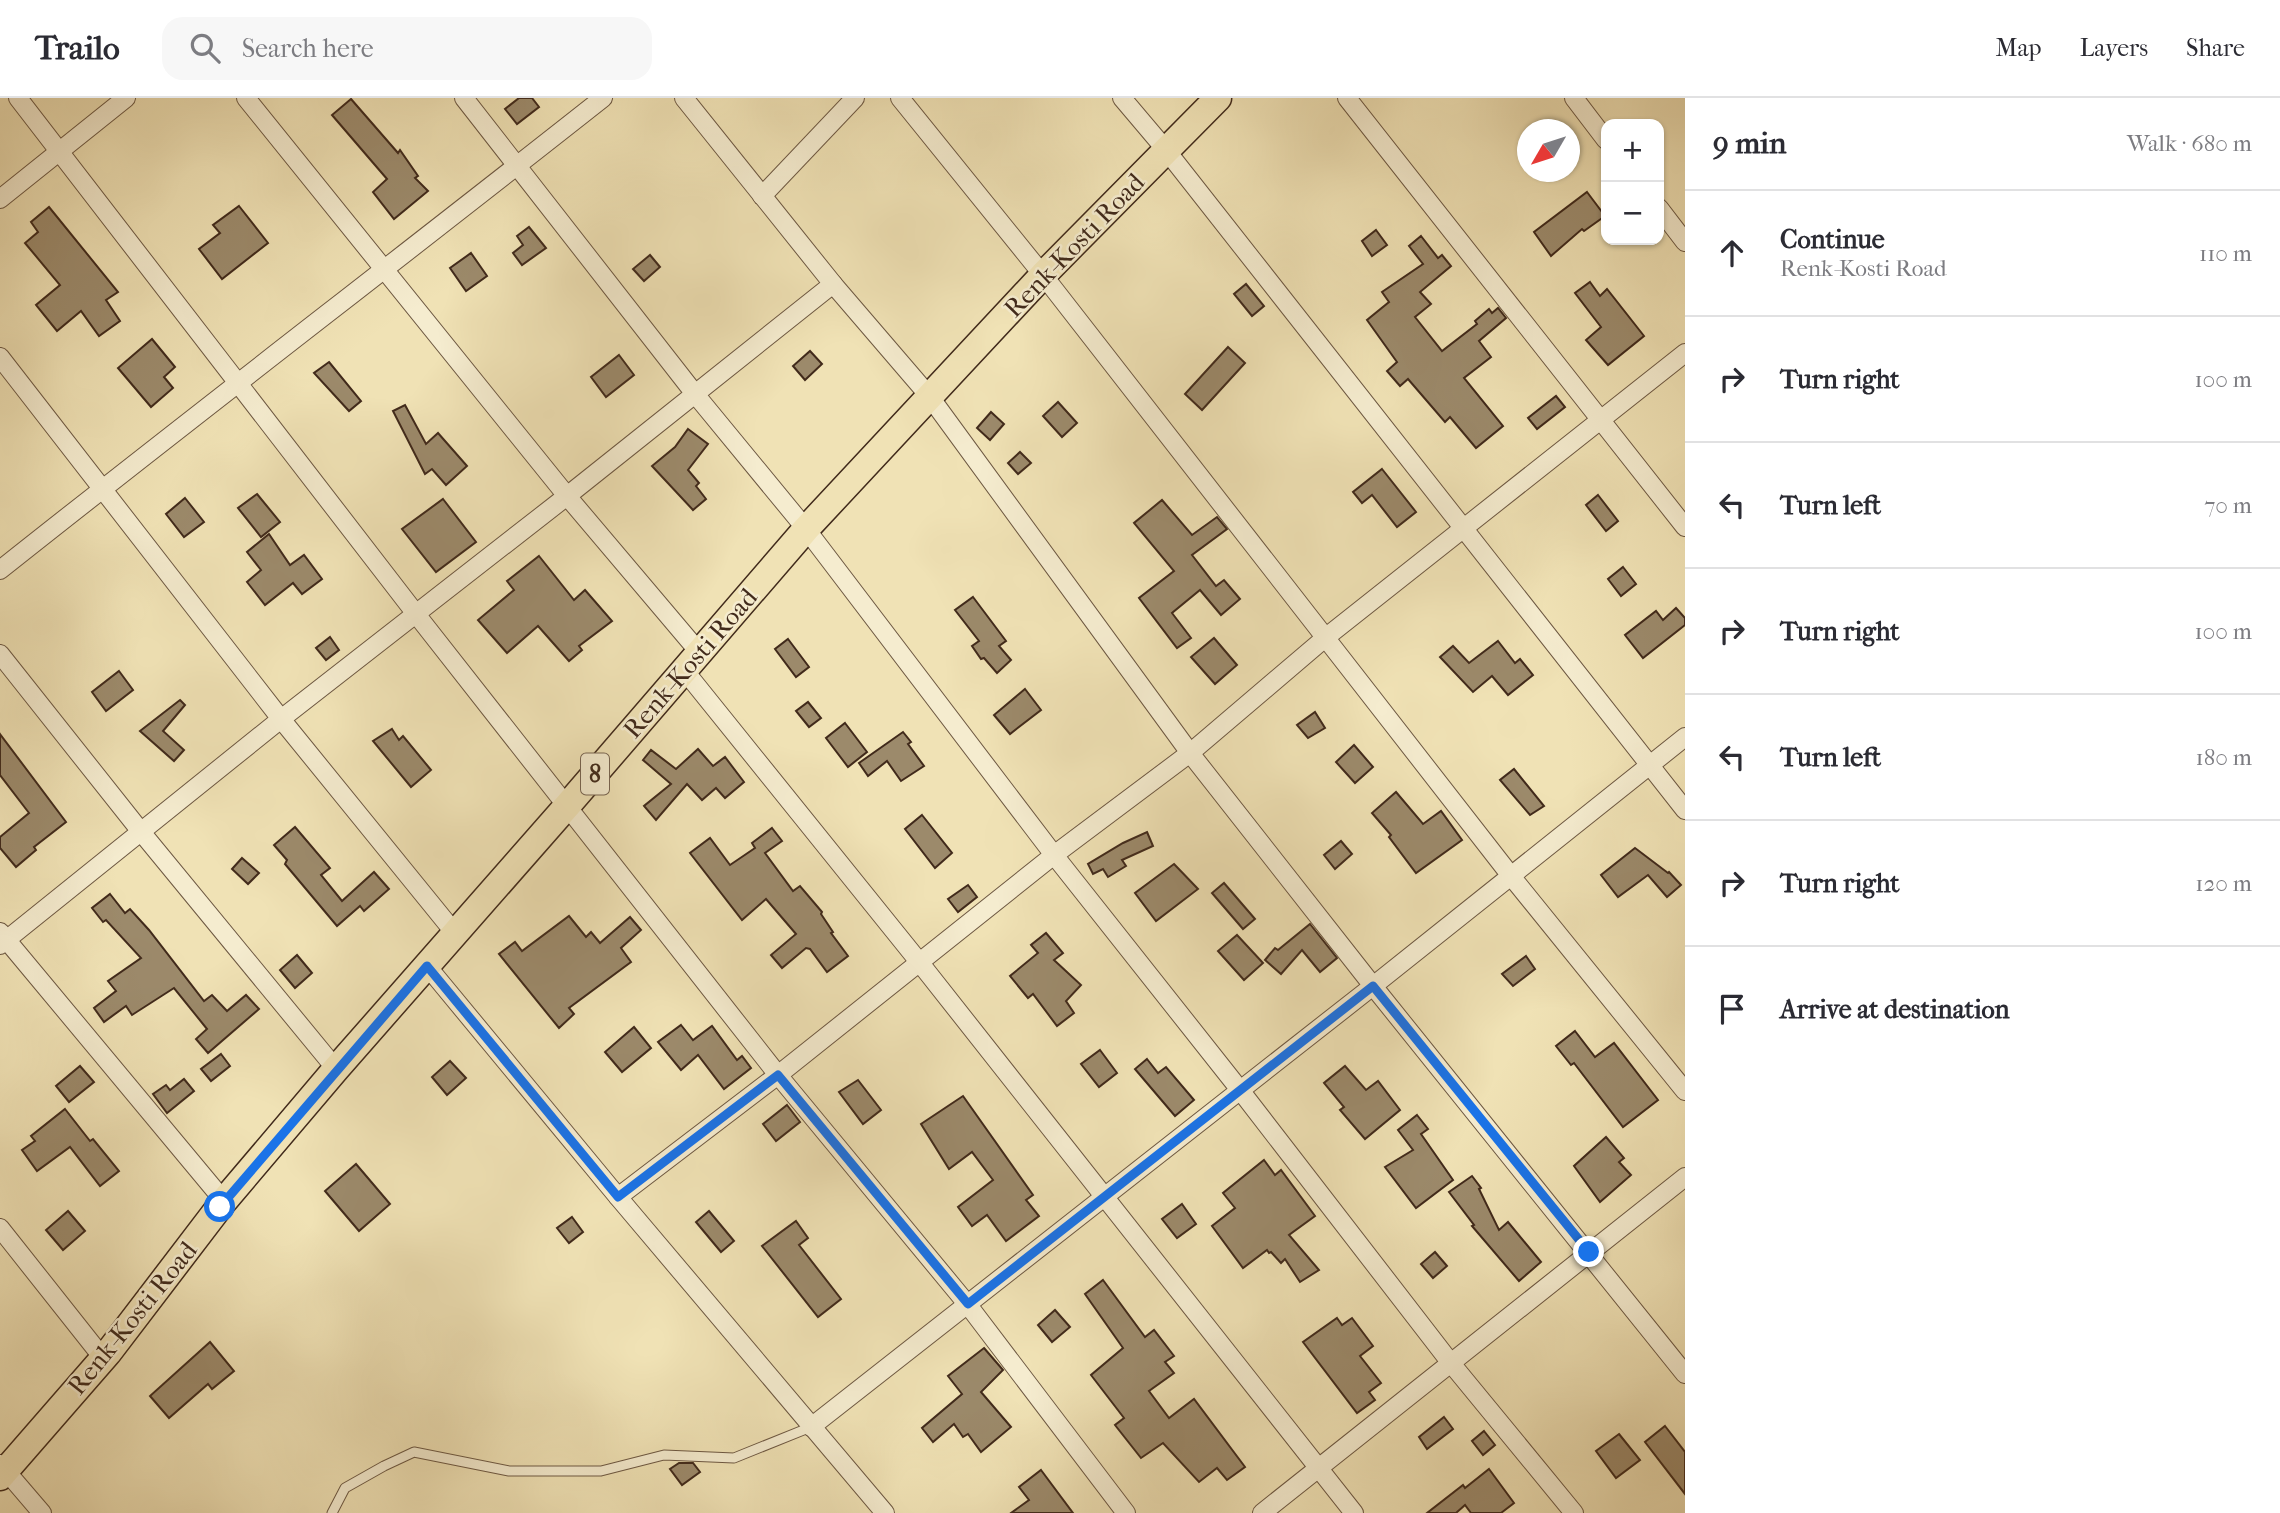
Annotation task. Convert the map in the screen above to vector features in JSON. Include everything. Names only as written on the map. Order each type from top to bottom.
[{"type":"main road","name":"Renk-Kosti Road","points":[[2,1470],[103,1358],[224,1201],[336,1069],[806,529],[1043,275],[1218,98]]},
{"type":"street","points":[[19,98],[416,614],[778,1075],[968,1304],[1126,1513]]},
{"type":"street","points":[[0,200],[126,98]]},
{"type":"street","points":[[246,98],[567,496],[920,963],[1354,1513]]},
{"type":"street","points":[[464,98],[695,394],[806,529],[1054,855],[1450,1362],[1574,1513]]},
{"type":"street","points":[[0,570],[603,98]]},
{"type":"street","points":[[684,98],[833,284],[930,397],[1190,752],[1373,986],[1685,1374]]},
{"type":"street","points":[[762,196],[855,98]]},
{"type":"street","points":[[900,98],[1043,275],[1511,876],[1685,1091]]},
{"type":"street","points":[[1122,98],[1166,150],[1685,810]]},
{"type":"street","points":[[1348,98],[1685,527]]},
{"type":"street","points":[[1574,98],[1601,133]]},
{"type":"street","points":[[1664,215],[1685,242]]},
{"type":"street","points":[[224,1201],[2,939],[142,833],[281,719],[833,284]]},
{"type":"street","points":[[618,1197],[778,1075],[1054,855],[1190,752],[1325,638],[1685,354]]},
{"type":"street","points":[[0,357],[281,719],[454,933]]},
{"type":"street","points":[[0,654],[142,833],[336,1069]]},
{"type":"street","points":[[811,1427],[1373,986],[1685,737]]},
{"type":"street","points":[[427,966],[885,1513]]},
{"type":"street","points":[[1262,1513],[1685,1177]]},
{"type":"street","points":[[0,1228],[103,1358]]},
{"type":"street","points":[[2,1470],[42,1513]]},
{"type":"lane","points":[[332,1513],[345,1488],[414,1452],[509,1471],[601,1471],[664,1455],[734,1458],[811,1427]]},
{"type":"building","points":[[519,98],[532,98],[539,107],[517,124],[505,109]]},
{"type":"building","points":[[351,99],[398,153],[400,150],[418,176],[415,178],[428,191],[394,219],[373,192],[387,179],[332,115]]},
{"type":"building","points":[[1587,192],[1601,211],[1601,219],[1584,231],[1582,229],[1551,256],[1534,232]]},
{"type":"building","points":[[239,206],[268,243],[222,279],[199,249],[220,233],[213,225]]},
{"type":"building","points":[[49,207],[118,292],[106,300],[120,321],[99,336],[81,311],[57,331],[36,305],[60,285],[25,243],[38,232],[31,222]]},
{"type":"building","points":[[529,227],[546,248],[522,265],[513,253],[523,245],[517,236]]},
{"type":"building","points":[[1376,230],[1387,245],[1372,256],[1362,241]]},
{"type":"building","points":[[1421,236],[1438,258],[1442,255],[1451,266],[1420,292],[1431,304],[1415,317],[1442,351],[1477,324],[1475,321],[1489,309],[1492,313],[1498,308],[1506,318],[1479,341],[1491,357],[1464,378],[1503,426],[1476,448],[1450,417],[1445,422],[1408,379],[1400,386],[1387,371],[1397,362],[1367,320],[1389,302],[1382,292],[1423,264],[1409,246]]},
{"type":"building","points":[[471,253],[487,276],[466,291],[450,268]]},
{"type":"building","points":[[650,255],[660,267],[644,281],[633,269]]},
{"type":"building","points":[[1590,282],[1600,296],[1607,289],[1644,336],[1608,365],[1586,340],[1601,327],[1575,293]]},
{"type":"building","points":[[1246,284],[1264,306],[1252,316],[1234,294]]},
{"type":"building","points":[[152,339],[175,367],[164,377],[173,388],[151,407],[118,368]]},
{"type":"building","points":[[1228,347],[1245,363],[1202,410],[1185,394]]},
{"type":"building","points":[[810,351],[822,364],[805,380],[793,366]]},
{"type":"building","points":[[619,355],[634,375],[606,397],[591,377]]},
{"type":"building","points":[[329,362],[361,401],[349,411],[314,373]]},
{"type":"building","points":[[1556,396],[1565,407],[1537,429],[1528,418]]},
{"type":"building","points":[[1058,402],[1077,423],[1062,437],[1043,416]]},
{"type":"building","points":[[405,405],[426,444],[438,433],[467,466],[446,485],[432,469],[425,474],[393,411]]},
{"type":"building","points":[[991,412],[1004,424],[990,440],[977,428]]},
{"type":"building","points":[[688,429],[708,444],[688,470],[699,483],[696,486],[706,499],[693,510],[652,466],[675,447]]},
{"type":"building","points":[[1020,452],[1031,463],[1018,474],[1008,463]]},
{"type":"building","points":[[1382,469],[1416,512],[1397,527],[1372,495],[1362,503],[1353,492]]},
{"type":"building","points":[[257,494],[280,522],[261,537],[238,508]]},
{"type":"building","points":[[1598,495],[1618,521],[1606,531],[1586,505]]},
{"type":"building","points":[[185,498],[204,522],[184,537],[166,514]]},
{"type":"building","points":[[443,499],[476,542],[436,572],[402,529]]},
{"type":"building","points":[[1162,500],[1192,535],[1217,517],[1227,529],[1192,555],[1216,586],[1224,580],[1240,599],[1221,615],[1200,590],[1172,613],[1191,638],[1177,648],[1139,598],[1174,571],[1134,523]]},
{"type":"building","points":[[269,534],[290,565],[304,555],[322,579],[302,594],[293,583],[265,605],[247,582],[261,570],[247,552]]},
{"type":"building","points":[[539,556],[574,600],[585,590],[612,621],[579,646],[582,650],[569,661],[538,626],[507,653],[478,620],[514,590],[507,581]]},
{"type":"building","points":[[1623,567],[1636,584],[1621,596],[1608,579]]},
{"type":"building","points":[[973,597],[1006,641],[999,646],[1011,660],[997,673],[984,658],[981,659],[972,646],[979,641],[955,610]]},
{"type":"building","points":[[1676,608],[1685,618],[1685,625],[1643,658],[1625,635],[1656,611],[1663,620]]},
{"type":"building","points":[[330,637],[339,650],[326,660],[316,648]]},
{"type":"building","points":[[1214,638],[1237,665],[1215,684],[1191,657]]},
{"type":"building","points":[[788,639],[809,667],[796,677],[775,649]]},
{"type":"building","points":[[1498,641],[1515,663],[1520,659],[1533,675],[1508,695],[1492,676],[1473,692],[1440,657],[1453,646],[1469,663]]},
{"type":"building","points":[[119,671],[133,690],[106,711],[92,692]]},
{"type":"building","points":[[1025,689],[1041,710],[1010,734],[994,715]]},
{"type":"building","points":[[180,700],[185,705],[163,731],[184,750],[174,761],[140,731]]},
{"type":"building","points":[[808,702],[821,718],[809,727],[796,711]]},
{"type":"building","points":[[1315,712],[1325,728],[1308,738],[1297,725]]},
{"type":"building","points":[[845,723],[867,752],[848,767],[826,738]]},
{"type":"building","points":[[392,729],[399,740],[403,736],[431,770],[411,787],[373,741]]},
{"type":"building","points":[[903,732],[924,766],[901,781],[887,761],[868,776],[859,763]]},
{"type":"building","points":[[0,734],[66,822],[34,847],[36,850],[16,867],[0,848],[0,837],[29,813],[0,775]]},
{"type":"building","points":[[1354,745],[1373,767],[1355,783],[1336,762]]},
{"type":"building","points":[[698,749],[713,766],[725,757],[744,782],[725,798],[716,788],[702,800],[687,784],[656,820],[644,806],[671,784],[643,760],[651,750],[676,769]]},
{"type":"building","points":[[1514,769],[1544,806],[1530,815],[1500,780]]},
{"type":"building","points":[[1396,792],[1423,824],[1441,811],[1462,840],[1416,873],[1389,837],[1391,835],[1372,813]]},
{"type":"building","points":[[922,815],[952,853],[935,868],[905,829]]},
{"type":"building","points":[[295,827],[330,868],[321,875],[342,901],[374,872],[389,889],[364,911],[360,906],[337,926],[285,864],[287,860],[274,845]]},
{"type":"building","points":[[772,828],[782,841],[765,853],[793,891],[800,886],[822,912],[833,932],[831,933],[848,956],[827,972],[810,949],[806,948],[782,968],[771,955],[796,934],[766,899],[742,920],[690,853],[710,838],[730,865],[755,848],[752,843]]},
{"type":"building","points":[[1147,832],[1153,846],[1122,860],[1126,866],[1108,877],[1103,869],[1093,874],[1088,864]]},
{"type":"building","points":[[1341,841],[1352,854],[1335,869],[1324,855]]},
{"type":"building","points":[[1635,848],[1669,872],[1681,885],[1667,897],[1648,875],[1618,897],[1601,875]]},
{"type":"building","points":[[242,858],[259,873],[248,884],[232,869]]},
{"type":"building","points":[[1174,864],[1198,889],[1156,921],[1135,893]]},
{"type":"building","points":[[1224,883],[1255,919],[1243,929],[1212,893]]},
{"type":"building","points":[[968,885],[977,897],[958,912],[948,899]]},
{"type":"building","points":[[110,894],[125,913],[130,909],[149,930],[204,1001],[212,995],[227,1011],[246,995],[259,1009],[208,1053],[196,1039],[207,1029],[174,988],[132,1015],[126,1006],[104,1022],[94,1008],[116,991],[108,981],[141,958],[92,908]]},
{"type":"building","points":[[569,916],[586,937],[591,932],[600,943],[630,917],[641,930],[621,948],[631,962],[569,1008],[574,1014],[559,1028],[499,954],[515,942],[522,951]]},
{"type":"building","points":[[1310,924],[1337,958],[1320,972],[1302,950],[1281,974],[1265,960],[1275,948],[1278,950]]},
{"type":"building","points":[[1046,933],[1063,953],[1054,960],[1081,985],[1066,1001],[1074,1013],[1057,1026],[1033,994],[1028,998],[1010,976],[1038,953],[1031,945]]},
{"type":"building","points":[[1237,935],[1263,963],[1244,980],[1218,951]]},
{"type":"building","points":[[297,955],[312,973],[295,988],[280,970]]},
{"type":"building","points":[[1526,956],[1535,969],[1513,986],[1502,974]]},
{"type":"building","points":[[681,1025],[693,1040],[712,1026],[737,1060],[742,1056],[751,1068],[724,1089],[698,1055],[681,1070],[658,1042]]},
{"type":"building","points":[[634,1027],[651,1048],[622,1072],[605,1052]]},
{"type":"building","points":[[1575,1031],[1595,1057],[1614,1043],[1658,1100],[1623,1127],[1574,1063],[1571,1065],[1556,1046]]},
{"type":"building","points":[[1100,1050],[1117,1073],[1099,1087],[1081,1064]]},
{"type":"building","points":[[221,1054],[230,1066],[211,1081],[201,1069]]},
{"type":"building","points":[[1147,1059],[1158,1073],[1166,1067],[1194,1100],[1175,1116],[1135,1069]]},
{"type":"building","points":[[450,1061],[466,1078],[447,1095],[432,1077]]},
{"type":"building","points":[[80,1066],[94,1082],[69,1102],[56,1086]]},
{"type":"building","points":[[1345,1066],[1366,1090],[1378,1081],[1400,1110],[1365,1139],[1340,1110],[1344,1107],[1324,1083]]},
{"type":"building","points":[[184,1079],[194,1091],[167,1113],[153,1094],[166,1085],[170,1090]]},
{"type":"building","points":[[858,1080],[881,1110],[863,1124],[839,1092]]},
{"type":"building","points":[[963,1096],[1033,1195],[1026,1200],[1039,1216],[1006,1241],[987,1215],[972,1226],[958,1207],[993,1180],[972,1152],[949,1169],[921,1124]]},
{"type":"building","points":[[787,1105],[800,1122],[776,1141],[763,1124]]},
{"type":"building","points":[[65,1109],[90,1141],[93,1139],[119,1171],[100,1186],[70,1147],[37,1171],[22,1150],[35,1141],[31,1136]]},
{"type":"building","points":[[1417,1115],[1428,1129],[1421,1134],[1453,1180],[1416,1208],[1385,1167],[1413,1150],[1398,1130]]},
{"type":"building","points":[[1606,1137],[1624,1158],[1619,1162],[1631,1175],[1600,1202],[1574,1166]]},
{"type":"building","points":[[1264,1160],[1275,1175],[1281,1170],[1315,1216],[1289,1235],[1319,1270],[1300,1282],[1285,1259],[1281,1263],[1267,1250],[1243,1268],[1212,1226],[1235,1208],[1223,1193]]},
{"type":"building","points":[[356,1164],[390,1204],[359,1231],[325,1191]]},
{"type":"building","points":[[1472,1176],[1481,1188],[1479,1189],[1499,1230],[1508,1222],[1541,1262],[1519,1281],[1472,1226],[1474,1225],[1449,1192]]},
{"type":"building","points":[[1182,1204],[1196,1224],[1177,1238],[1162,1219]]},
{"type":"building","points":[[68,1211],[85,1231],[63,1250],[46,1230]]},
{"type":"building","points":[[709,1211],[734,1241],[721,1252],[696,1222]]},
{"type":"building","points":[[572,1217],[583,1232],[569,1243],[557,1228]]},
{"type":"building","points":[[796,1221],[808,1238],[799,1245],[841,1299],[818,1317],[762,1246]]},
{"type":"building","points":[[1435,1252],[1447,1266],[1433,1278],[1421,1264]]},
{"type":"building","points":[[1103,1280],[1145,1337],[1154,1330],[1174,1356],[1165,1362],[1174,1373],[1149,1391],[1169,1418],[1194,1399],[1245,1467],[1227,1480],[1217,1468],[1199,1482],[1163,1443],[1141,1458],[1115,1425],[1124,1418],[1091,1375],[1123,1348],[1085,1294]]},
{"type":"building","points":[[1055,1310],[1070,1327],[1052,1342],[1038,1325]]},
{"type":"building","points":[[1337,1318],[1342,1325],[1352,1318],[1373,1346],[1360,1356],[1381,1383],[1369,1392],[1375,1400],[1357,1413],[1303,1342]]},
{"type":"building","points":[[210,1342],[234,1371],[212,1389],[208,1384],[169,1418],[150,1396]]},
{"type":"building","points":[[984,1348],[1003,1370],[981,1392],[1011,1427],[981,1452],[968,1434],[963,1437],[954,1424],[933,1442],[922,1428],[962,1394],[948,1376]]},
{"type":"building","points":[[1444,1417],[1453,1429],[1427,1449],[1419,1437]]},
{"type":"building","points":[[1665,1426],[1685,1452],[1685,1494],[1645,1442]]},
{"type":"building","points":[[1484,1431],[1495,1445],[1483,1455],[1472,1441]]},
{"type":"building","points":[[1619,1434],[1640,1460],[1616,1478],[1596,1451]]},
{"type":"building","points":[[679,1463],[693,1463],[700,1472],[682,1485],[670,1469]]},
{"type":"building","points":[[1489,1469],[1514,1503],[1501,1513],[1471,1513],[1465,1505],[1456,1513],[1427,1513],[1463,1485],[1465,1488]]},
{"type":"building","points":[[1041,1470],[1073,1513],[1011,1513],[1029,1500],[1019,1487]]},
{"type":"route","points":[[220,1207],[427,966],[618,1197],[778,1075],[968,1304],[1373,986],[1589,1252]]}]
